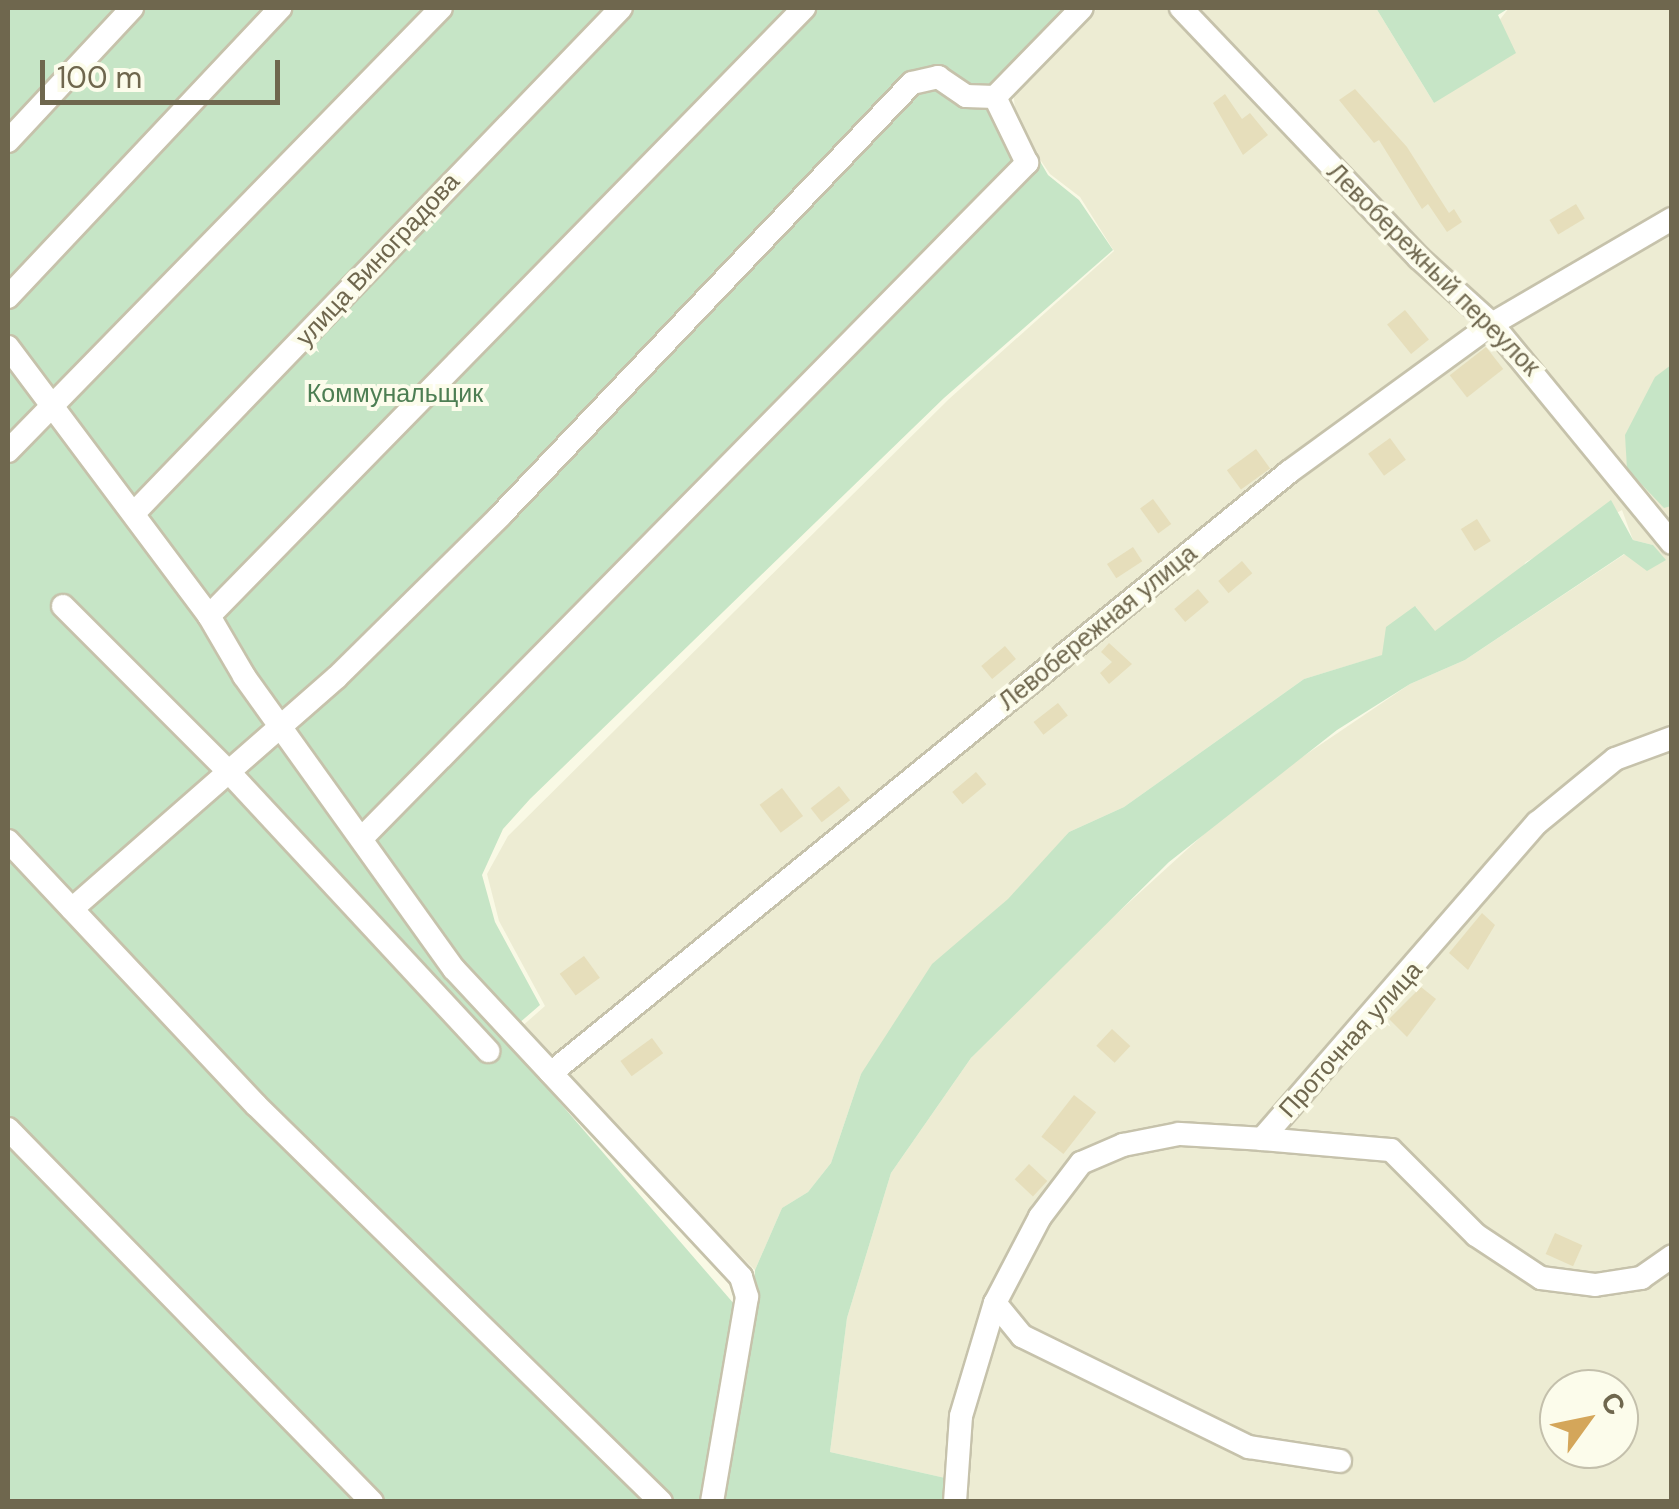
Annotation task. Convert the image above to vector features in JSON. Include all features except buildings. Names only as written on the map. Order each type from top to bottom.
[{"type":"street","points":[[8,141],[132,8]]},
{"type":"street","points":[[8,296],[280,8]]},
{"type":"street","points":[[8,451],[441,8]]},
{"type":"street","name":"улица Виноградова","points":[[134,512],[622,8]]},
{"type":"street","points":[[210,616],[804,8]]},
{"type":"street","points":[[72,909],[281,726],[499,517],[912,82],[938,77],[966,96],[995,97],[1082,8]]},
{"type":"street","name":"Левобережный переулок","points":[[1181,8],[1419,258],[1492,324],[1672,543]]},
{"type":"street","points":[[362,838],[1027,164],[995,97]]},
{"type":"street","name":"Левобережная улица","points":[[551,1073],[1289,472],[1492,324],[1672,220]]},
{"type":"street","points":[[8,348],[210,616],[281,726],[454,969],[741,1276],[747,1297],[712,1502]]},
{"type":"street","points":[[63,606],[229,772],[488,1051]]},
{"type":"street","name":"Проточная улица","points":[[955,1502],[961,1416],[995,1303],[1040,1216],[1081,1163],[1123,1144],[1180,1134],[1262,1139],[1536,823],[1615,759],[1672,738]]},
{"type":"street","points":[[8,841],[256,1105],[661,1502]]},
{"type":"street","points":[[8,1128],[372,1502]]},
{"type":"street","points":[[1262,1139],[1391,1150],[1476,1235],[1541,1278],[1594,1285],[1640,1278],[1672,1256]]},
{"type":"street","points":[[995,1303],[1022,1336],[1248,1447],[1340,1461]]},
{"type":"shaded area","points":[[1098,8],[1376,8],[1434,103],[1509,8],[1671,8],[1671,1501],[960,1501],[963,1482],[830,1452],[847,1318],[891,1173],[971,1058],[1078,949],[1249,793],[1410,684],[1465,660],[1625,554],[1653,545],[1633,540],[1622,510],[1526,562],[1512,580],[1434,632],[1416,607],[1383,655],[1304,679],[1124,807],[1069,832],[861,1074],[831,1163],[808,1192],[782,1208],[755,1270],[631,1149],[520,1028],[545,1006],[499,921],[487,874],[508,836],[949,399],[1114,251],[1080,197],[1050,174],[1016,118],[1013,90]]},
{"type":"green space","name":"Коммунальщик","points":[[8,8],[1068,8],[994,82],[1048,175],[1079,200],[1113,250],[944,398],[530,799],[503,829],[482,875],[495,922],[540,1005],[503,1037],[735,1305],[753,1306],[755,1270],[782,1208],[808,1192],[831,1163],[861,1074],[932,964],[1008,899],[1069,832],[1124,807],[1304,679],[1382,655],[1386,627],[1415,606],[1435,631],[1611,500],[1633,540],[1653,545],[1666,560],[1647,571],[1624,554],[1465,660],[1410,684],[1337,730],[1169,862],[971,1058],[891,1173],[847,1318],[830,1452],[963,1482],[960,1501],[8,1502]]},
{"type":"green space","points":[[1376,8],[1509,8],[1498,15],[1516,53],[1434,103]]},
{"type":"green space","points":[[1671,365],[1671,506],[1664,508],[1627,469],[1625,435],[1655,377]]}]
